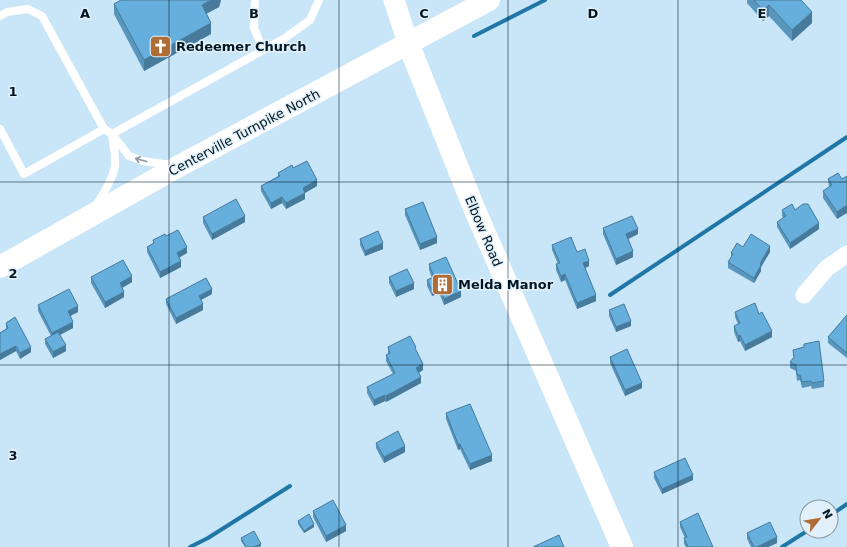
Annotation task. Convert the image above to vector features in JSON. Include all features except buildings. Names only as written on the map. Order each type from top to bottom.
[{"type":"main road","name":"Centerville Turnpike North","points":[[0,267],[179,166],[489,0]]},
{"type":"main road","name":"Elbow Road","points":[[408,43],[474,208],[622,547]]},
{"type":"street","name":"Elbow Road","points":[[394,0],[408,43]]},
{"type":"street","points":[[804,295],[827,268],[847,254]]},
{"type":"lane","points":[[255,0],[254,28],[263,50]]},
{"type":"lane","points":[[112,134],[285,38],[310,20],[319,0]]},
{"type":"lane","points":[[0,16],[7,12],[28,9],[42,16],[104,130],[112,134],[129,156],[143,161],[179,166]]},
{"type":"lane","points":[[0,129],[24,174],[104,130]]},
{"type":"lane","points":[[91,216],[105,190],[115,165],[112,134]]},
{"type":"waterway","points":[[474,36],[545,0]]},
{"type":"waterway","points":[[610,295],[847,137]]},
{"type":"waterway","points":[[190,547],[208,538],[290,486]]},
{"type":"waterway","points":[[839,510],[847,504]]},
{"type":"waterway","points":[[782,547],[799,536]]},
{"type":"place","name":"Redeemer Church","points":[[160,46]]},
{"type":"place","name":"Melda Manor","points":[[443,284]]}]
